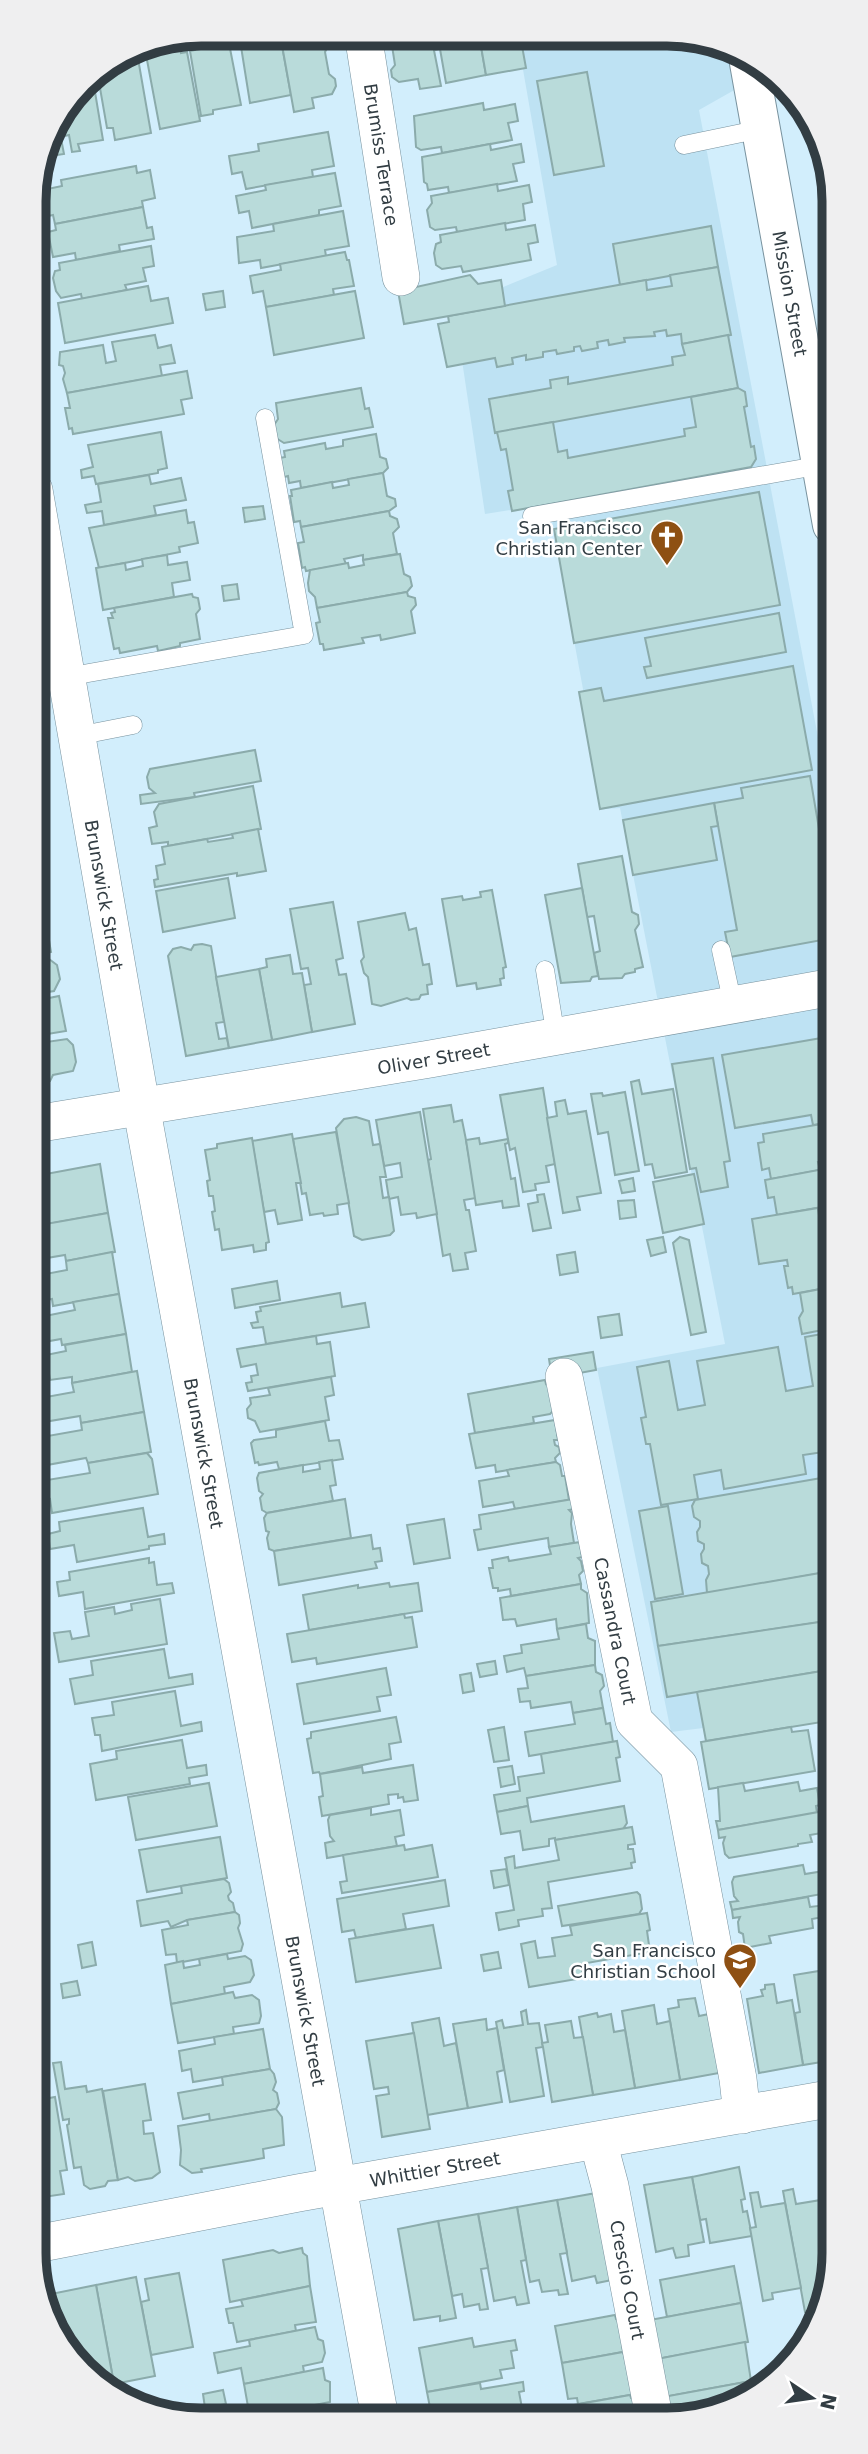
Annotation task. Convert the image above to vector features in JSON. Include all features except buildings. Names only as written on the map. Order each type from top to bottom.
[{"type":"main road","name":"Mission Street","points":[[750,70],[822,464]]},
{"type":"street","name":"Brumiss Terrace","points":[[365,46],[401,276]]},
{"type":"street","name":"Brunswick Street","points":[[46,560],[141,1105],[378,2408]]},
{"type":"street","name":"Oliver Street","points":[[46,1122],[556,1037],[822,989]]},
{"type":"street","name":"Cassandra Court","points":[[564,1377],[634,1721],[679,1766],[738,2079],[742,2115]]},
{"type":"street","name":"Whittier Street","points":[[46,2242],[822,2100]]},
{"type":"street","name":"Crescio Court","points":[[598,2141],[610,2186],[652,2408]]},
{"type":"lane","points":[[684,145],[761,129]]},
{"type":"lane","points":[[66,677],[304,635],[265,418]]},
{"type":"lane","points":[[532,516],[822,464]]},
{"type":"lane","points":[[77,736],[133,726]]},
{"type":"lane","points":[[721,950],[733,1005]]},
{"type":"lane","points":[[545,970],[556,1037]]},
{"type":"shaded area","points":[[519,46],[697,48],[727,57],[759,76],[699,110],[822,758],[822,1713],[671,1732],[597,1368],[725,1344],[620,808],[605,809],[549,504],[485,514],[454,307],[557,265]]},
{"type":"place","name":"San Francisco Christian Center","points":[[667,567]]},
{"type":"place","name":"San Francisco Christian School","points":[[740,1990]]}]
